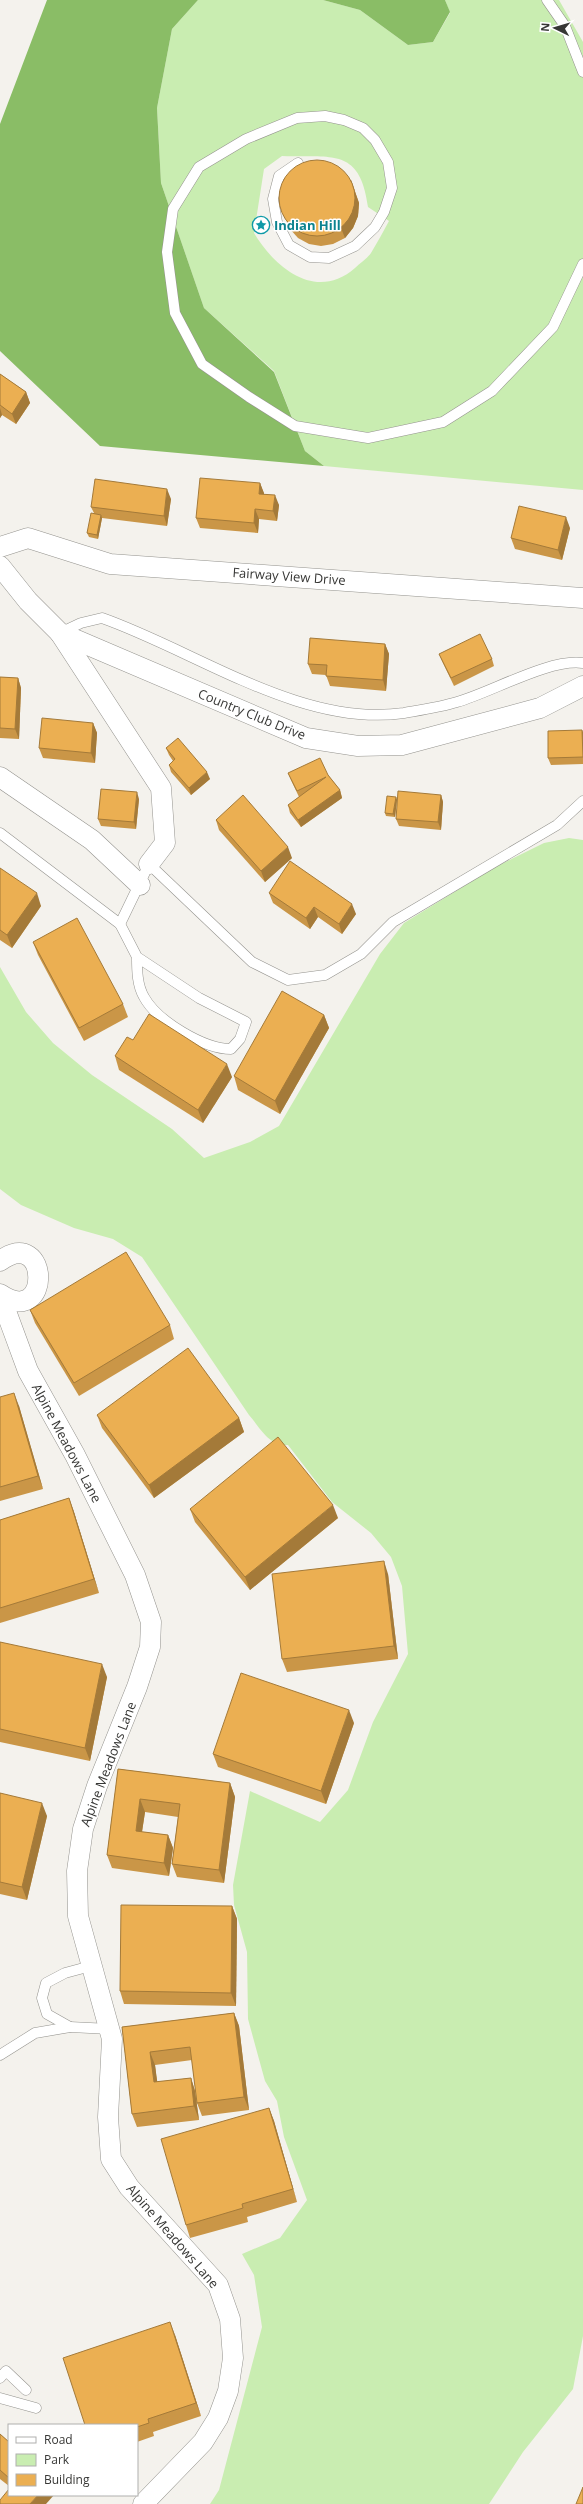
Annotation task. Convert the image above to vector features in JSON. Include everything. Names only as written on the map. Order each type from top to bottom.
[{"type":"street","name":"Fairway View Drive","points":[[0,548],[28,538],[110,564],[583,598]]},
{"type":"street","name":"Country Club Drive","points":[[0,566],[28,601],[60,633],[306,738],[358,746],[402,745],[540,708],[583,686]]},
{"type":"street","points":[[60,633],[161,788],[165,843],[149,864]]},
{"type":"street","points":[[0,777],[92,840],[140,885]]},
{"type":"street","name":"Alpine Meadows Lane","points":[[0,1262],[7,1256],[25,1256],[33,1261],[38,1269],[40,1278],[36,1290],[26,1299],[17,1301],[0,1295]]},
{"type":"street","name":"Alpine Meadows Lane","points":[[0,1295],[28,1371],[75,1455],[135,1575],[151,1622],[150,1646],[137,1687],[97,1786],[83,1829],[77,1871],[78,1916],[110,2029],[112,2059],[108,2117],[111,2159],[129,2187],[218,2285],[230,2319],[233,2358],[228,2390],[218,2418],[203,2442],[143,2504]]},
{"type":"lane","points":[[547,0],[565,26],[583,72]]},
{"type":"lane","points":[[298,163],[279,176],[273,199],[277,222],[289,245],[310,257],[329,258],[355,246],[375,227],[384,212],[392,188],[388,162],[375,140],[362,128],[344,120],[325,116],[297,118],[253,136],[199,167],[173,209],[167,252],[176,313],[202,364],[249,397],[295,426],[368,438],[443,422],[492,391],[553,327],[583,264]]},
{"type":"lane","points":[[60,633],[81,623],[102,618],[304,704],[367,715],[403,713],[457,702],[550,667],[571,661],[583,663]]},
{"type":"lane","points":[[120,924],[149,864],[252,962],[288,980],[324,975],[361,954],[393,922],[557,825],[583,802]]},
{"type":"lane","points":[[0,834],[120,924],[137,957],[138,975],[143,996],[153,1009],[174,1027],[220,1049],[231,1049],[240,1039],[246,1022],[199,998],[137,957]]},
{"type":"lane","points":[[70,2027],[47,2014],[42,1998],[46,1983],[65,1973],[91,1966]]},
{"type":"lane","points":[[0,2055],[35,2033],[70,2027],[110,2029]]},
{"type":"lane","points":[[0,2378],[6,2371],[26,2390]]},
{"type":"lane","points":[[0,2398],[36,2408]]},
{"type":"green space","points":[[47,0],[198,0],[172,29],[157,108],[161,183],[204,308],[274,372],[305,451],[324,466],[100,446],[0,351],[0,124]]},
{"type":"green space","points":[[198,0],[323,0],[360,10],[408,45],[433,42],[450,13],[445,0],[559,0],[583,42],[583,490],[324,466],[305,451],[274,371],[204,308],[161,183],[157,108],[172,29]],"holes":[[[282,156],[329,157],[341,160],[350,165],[358,174],[364,188],[368,207],[389,221],[368,257],[340,278],[326,282],[311,281],[298,276],[273,258],[254,233],[264,169]]]},
{"type":"green space","points":[[323,0],[445,0],[450,12],[433,42],[408,45],[360,10]]},
{"type":"green space","points":[[569,838],[583,840],[583,2336],[573,2389],[523,2452],[489,2504],[210,2504],[219,2490],[262,2327],[254,2275],[242,2254],[280,2238],[307,2200],[284,2137],[277,2101],[265,2081],[248,2019],[247,1952],[234,1905],[233,1885],[250,1791],[320,1822],[348,1790],[373,1722],[408,1654],[402,1586],[391,1557],[371,1533],[332,1502],[288,1445],[281,1445],[270,1440],[249,1415],[142,1257],[113,1239],[74,1228],[21,1205],[0,1189],[0,967],[26,1012],[53,1043],[92,1075],[172,1129],[204,1158],[250,1142],[279,1126],[380,954],[404,923],[495,867],[544,843]]},
{"type":"building","points":[[317,160],[331,163],[344,171],[352,184],[355,198],[352,212],[344,225],[331,233],[317,236],[303,233],[290,225],[282,212],[279,198],[282,184],[290,171],[303,163]]},
{"type":"building","points":[[0,374],[26,392],[12,414],[0,405]]},
{"type":"building","points":[[200,478],[260,483],[259,494],[275,495],[273,511],[255,509],[254,523],[196,518]]},
{"type":"building","points":[[95,479],[167,489],[164,516],[91,507]]},
{"type":"building","points":[[519,506],[566,517],[558,550],[511,538]]},
{"type":"building","points":[[91,513],[101,515],[97,535],[87,533]]},
{"type":"building","points":[[480,634],[492,659],[451,678],[439,654]]},
{"type":"building","points":[[310,638],[385,644],[383,680],[326,676],[327,665],[308,664]]},
{"type":"building","points":[[0,677],[18,678],[15,729],[0,728]]},
{"type":"building","points":[[42,718],[93,723],[91,753],[39,748]]},
{"type":"building","points":[[582,730],[583,757],[548,758],[548,731]]},
{"type":"building","points":[[178,738],[207,772],[189,788],[169,765],[175,759],[166,748]]},
{"type":"building","points":[[320,758],[328,775],[340,790],[298,820],[288,805],[326,777],[297,791],[288,773]]},
{"type":"building","points":[[101,789],[137,792],[134,822],[98,819]]},
{"type":"building","points":[[398,791],[441,795],[438,822],[396,819]]},
{"type":"building","points":[[243,795],[288,847],[261,871],[216,820]]},
{"type":"building","points":[[387,796],[396,797],[393,814],[385,813]]},
{"type":"building","points":[[290,861],[352,904],[339,924],[314,907],[306,918],[269,893]]},
{"type":"building","points":[[0,868],[37,893],[7,935],[0,930]]},
{"type":"building","points":[[77,918],[123,1004],[79,1028],[33,942]]},
{"type":"building","points":[[282,991],[324,1015],[275,1101],[234,1076]]},
{"type":"building","points":[[149,1014],[227,1064],[198,1110],[115,1056],[127,1037],[133,1040]]},
{"type":"building","points":[[126,1252],[170,1325],[74,1383],[30,1310]]},
{"type":"building","points":[[188,1348],[239,1418],[149,1485],[97,1415]]},
{"type":"building","points":[[14,1393],[38,1476],[0,1487],[0,1397]]},
{"type":"building","points":[[278,1437],[333,1505],[245,1577],[190,1509]]},
{"type":"building","points":[[69,1498],[94,1579],[0,1608],[0,1520]]},
{"type":"building","points":[[384,1561],[394,1646],[282,1659],[272,1574]]},
{"type":"building","points":[[0,1642],[102,1664],[85,1748],[0,1729]]},
{"type":"building","points":[[241,1673],[349,1710],[321,1791],[213,1754]]},
{"type":"building","points":[[118,1769],[230,1783],[219,1870],[172,1864],[180,1804],[140,1799],[136,1831],[168,1835],[164,1863],[107,1855]]},
{"type":"building","points":[[0,1793],[42,1803],[22,1887],[0,1882]]},
{"type":"building","points":[[121,1905],[232,1906],[231,1993],[120,1991]]},
{"type":"building","points":[[234,2013],[244,2097],[197,2103],[190,2047],[150,2052],[154,2082],[191,2078],[194,2106],[132,2114],[122,2027]]},
{"type":"building","points":[[269,2108],[293,2189],[242,2204],[243,2208],[186,2225],[161,2139]]},
{"type":"building","points":[[170,2322],[196,2403],[148,2419],[149,2423],[138,2427],[138,2424],[85,2424],[63,2358]]},
{"type":"building","points":[[0,2434],[8,2441],[8,2477],[0,2470]]},
{"type":"building","points":[[583,2487],[583,2504],[576,2504]]},
{"type":"building","points":[[8,2490],[8,2496],[37,2496],[30,2504],[0,2504],[0,2500]]},
{"type":"place","name":"Indian Hill","points":[[261,225]]}]
